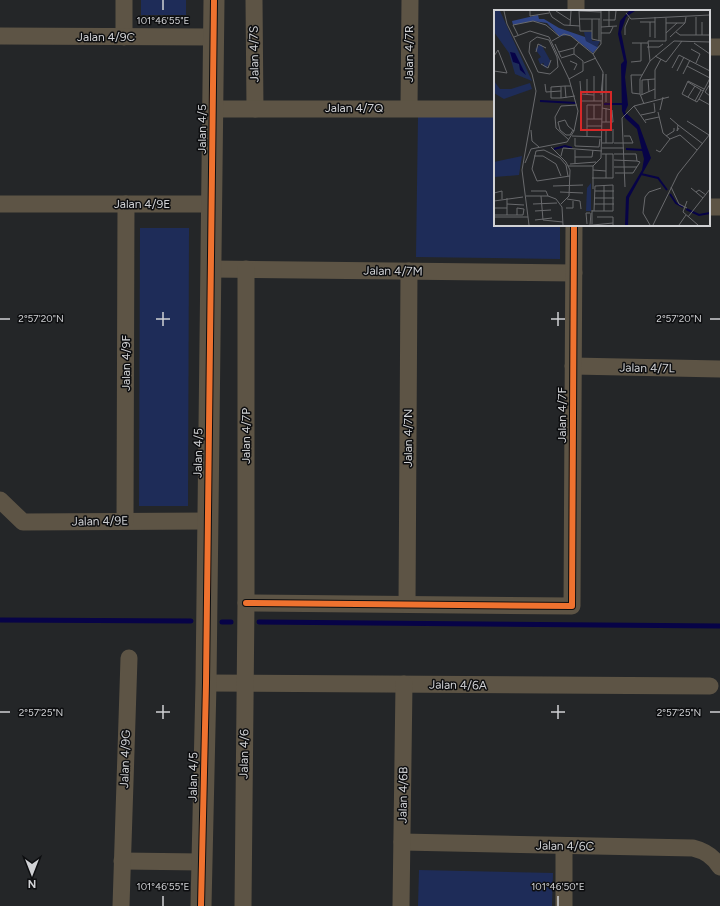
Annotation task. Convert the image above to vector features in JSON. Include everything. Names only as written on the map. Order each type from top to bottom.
[{"type":"street","points":[[124,0],[124,37]]},
{"type":"street","name":"Jalan 4/5","points":[[201,906],[206,682],[214,0]]},
{"type":"street","name":"Jalan 4/7S","points":[[254,0],[255,108]]},
{"type":"street","name":"Jalan 4/7R","points":[[409,108],[410,0]]},
{"type":"street","name":"Jalan 4/9C","points":[[0,36],[213,37]]},
{"type":"street","name":"Jalan 4/7Q","points":[[213,108],[494,109]]},
{"type":"street","name":"Jalan 4/9E","points":[[0,204],[212,204]]},
{"type":"street","name":"Jalan 4/9F","points":[[125,521],[126,204]]},
{"type":"street","name":"Jalan 4/7F","points":[[407,604],[572,606],[574,226]]},
{"type":"street","name":"Jalan 4/7M","points":[[211,269],[574,273]]},
{"type":"street","name":"Jalan 4/7P","points":[[246,269],[246,603]]},
{"type":"street","name":"Jalan 4/7N","points":[[407,604],[409,271]]},
{"type":"street","name":"Jalan 4/7L","points":[[573,366],[720,370]]},
{"type":"street","name":"Jalan 4/9E","points":[[0,500],[23,522],[208,521]]},
{"type":"street","points":[[246,603],[407,604]]},
{"type":"street","name":"Jalan 4/6","points":[[243,906],[246,603]]},
{"type":"street","name":"Jalan 4/9G","points":[[121,906],[128,658]]},
{"type":"street","name":"Jalan 4/6A","points":[[206,682],[710,686]]},
{"type":"street","name":"Jalan 4/6B","points":[[401,906],[404,684]]},
{"type":"street","name":"Jalan 4/6C","points":[[402,842],[693,848],[704,851],[715,859],[720,867]]},
{"type":"street","points":[[564,846],[564,906]]},
{"type":"street","points":[[122,861],[202,862]]},
{"type":"shaded area","points":[[141,0],[186,0],[186,15],[141,15]]},
{"type":"shaded area","points":[[418,116],[494,117],[494,226],[560,226],[560,259],[416,257]]},
{"type":"shaded area","points":[[140,228],[189,228],[188,506],[139,506]]},
{"type":"shaded area","points":[[419,870],[553,873],[552,906],[418,906]]},
{"type":"waterway","points":[[0,620],[191,621]]},
{"type":"waterway","points":[[222,622],[231,622]]},
{"type":"waterway","points":[[259,622],[720,626]]},
{"type":"cycle path","points":[[201,906],[206,683],[214,0]]},
{"type":"cycle path","points":[[246,603],[572,606],[574,226]]}]
